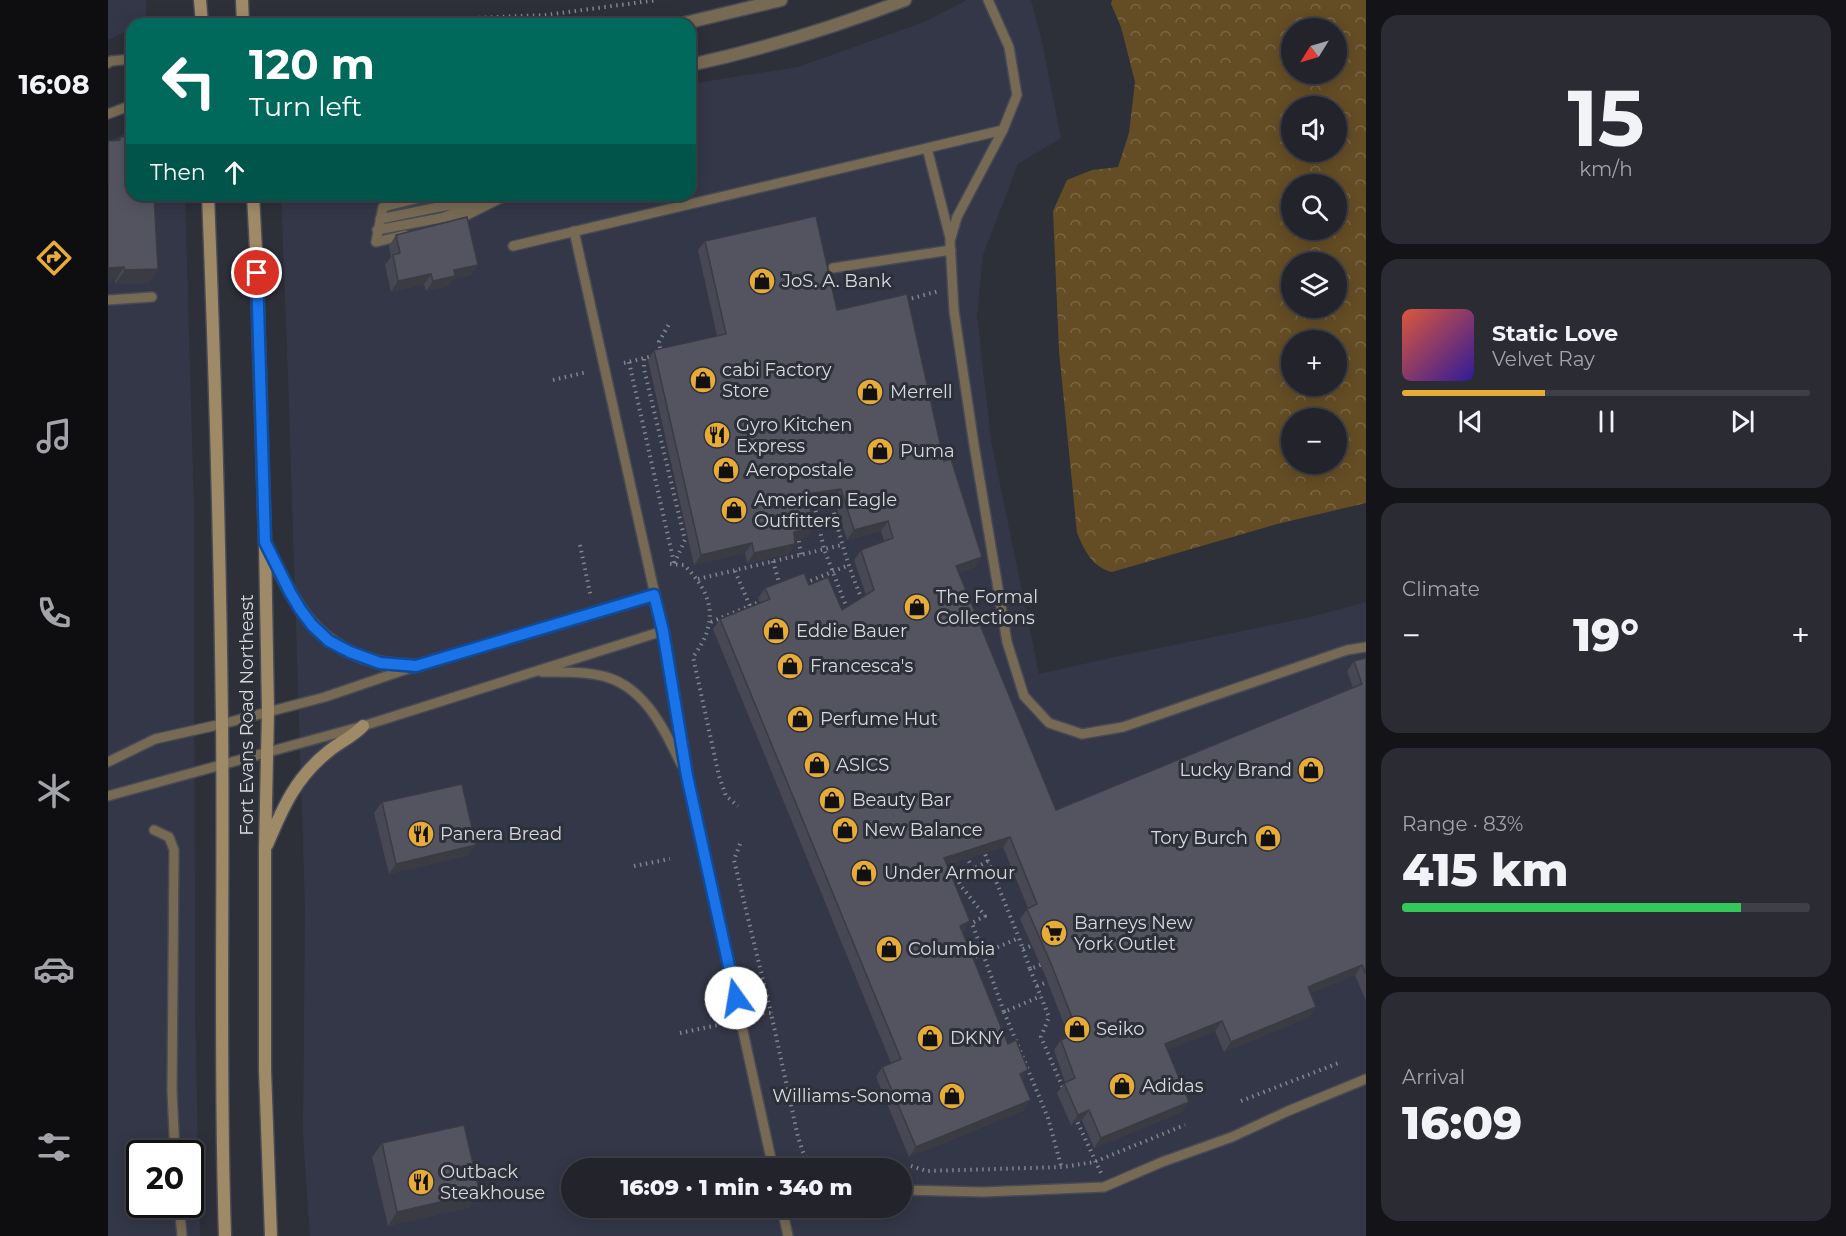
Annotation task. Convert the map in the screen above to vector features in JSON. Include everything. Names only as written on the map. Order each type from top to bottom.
[{"type":"main road","points":[[200,0],[202,18]]},
{"type":"main road","points":[[242,0],[243,18]]},
{"type":"main road","name":"Fort Evans Road Northeast","points":[[208,201],[216,406],[222,724],[221,1119],[225,1236]]},
{"type":"main road","name":"Fort Evans Road Northeast","points":[[253,201],[265,542],[268,711],[265,849],[265,1070],[270,1236]]},
{"type":"main road","points":[[265,542],[300,609],[312,625],[329,641],[380,663],[416,666]]},
{"type":"main road","points":[[265,849],[284,806],[304,774],[329,750],[363,726]]},
{"type":"street","points":[[696,20],[781,0]]},
{"type":"street","points":[[696,64],[802,37],[850,22],[905,0]]},
{"type":"lane","points":[[951,246],[957,217],[1003,130],[1017,95],[1009,47],[988,0]]},
{"type":"lane","points":[[109,61],[126,60]]},
{"type":"lane","points":[[108,114],[126,107]]},
{"type":"lane","points":[[513,246],[1003,130]]},
{"type":"lane","points":[[927,148],[951,246],[954,311],[1007,642],[1024,696],[1049,723],[1082,735],[1123,727],[1366,646]]},
{"type":"lane","points":[[408,201],[383,207],[376,242],[445,226],[495,201]]},
{"type":"lane","points":[[380,219],[480,201]]},
{"type":"lane","points":[[377,230],[441,218],[492,201]]},
{"type":"lane","points":[[574,231],[663,631],[687,776],[771,1158]]},
{"type":"lane","points":[[833,268],[951,246]]},
{"type":"lane","points":[[108,300],[152,297]]},
{"type":"lane","points":[[108,762],[155,739],[325,697],[416,666],[654,595]]},
{"type":"lane","points":[[108,796],[363,726],[663,631]]},
{"type":"lane","points":[[533,672],[599,675],[621,682],[642,699],[662,724],[687,776]]},
{"type":"lane","points":[[154,830],[169,837],[174,850],[172,1091],[174,1140]]},
{"type":"lane","points":[[912,1190],[983,1192],[1107,1186],[1162,1162],[1232,1137],[1366,1079]]},
{"type":"lane","points":[[180,1218],[182,1236]]},
{"type":"lane","points":[[784,1218],[788,1236]]},
{"type":"path","points":[[472,18],[546,15],[657,0]]},
{"type":"path","points":[[902,300],[936,293],[952,283]]},
{"type":"path","points":[[669,324],[659,342],[661,354],[626,363],[672,564]]},
{"type":"path","points":[[644,358],[644,369],[685,540],[672,564]]},
{"type":"path","points":[[554,380],[587,372]]},
{"type":"path","points":[[828,484],[842,545],[867,612]]},
{"type":"path","points":[[813,497],[824,549],[850,615]]},
{"type":"path","points":[[798,534],[801,555]]},
{"type":"path","points":[[580,545],[591,598]]},
{"type":"path","points":[[698,579],[842,545]]},
{"type":"path","points":[[773,561],[782,592]]},
{"type":"path","points":[[672,564],[684,565],[698,579],[708,601],[711,622],[703,644],[693,657],[719,776],[726,796],[738,806]]},
{"type":"path","points":[[801,584],[849,565]]},
{"type":"path","points":[[735,571],[750,606]]},
{"type":"path","points":[[811,580],[816,591]]},
{"type":"path","points":[[711,622],[771,597]]},
{"type":"path","points":[[740,844],[734,860],[798,1137],[806,1158]]},
{"type":"path","points":[[981,845],[1049,1017],[1041,1036],[1063,1089]]},
{"type":"path","points":[[945,854],[961,886],[984,916],[972,922],[1004,1012],[1048,1118],[1063,1167],[1061,1189]]},
{"type":"path","points":[[966,854],[973,869],[988,861]]},
{"type":"path","points":[[634,866],[670,859]]},
{"type":"path","points":[[965,948],[970,959],[1019,938]]},
{"type":"path","points":[[1023,949],[1045,940]]},
{"type":"path","points":[[1030,969],[1052,960]]},
{"type":"path","points":[[1037,986],[1059,977]]},
{"type":"path","points":[[1004,1012],[1041,996]]},
{"type":"path","points":[[764,1013],[771,1013]]},
{"type":"path","points":[[680,1034],[718,1025]]},
{"type":"path","points":[[1241,1101],[1341,1062]]},
{"type":"path","points":[[1072,1109],[1094,1162],[1107,1186]]},
{"type":"path","points":[[912,1167],[927,1171],[1063,1167],[1094,1162],[1185,1125]]},
{"type":"shaded area","points":[[108,0],[146,0],[146,18],[126,18],[126,31],[108,40]]},
{"type":"shaded area","points":[[967,0],[1031,0],[1042,42],[1061,138],[1018,164],[983,255],[977,316],[991,440],[1039,674],[1311,617],[1366,602],[1366,1236],[310,1236],[303,1135],[305,907],[281,201],[696,201],[696,83],[798,67],[924,22]]},
{"type":"shaded area","points":[[126,133],[126,201],[185,201],[194,507],[195,1015],[198,1140],[126,1140],[126,1218],[200,1218],[200,1236],[108,1236],[108,142]]},
{"type":"green space","points":[[1112,0],[1366,0],[1366,503],[1277,524],[1112,572],[1094,562],[1086,552],[1077,533],[1059,351],[1053,211],[1067,180],[1092,170],[1118,167],[1129,133],[1135,82],[1121,27],[1111,4]]},
{"type":"building","points":[[120,137],[126,137],[126,201],[154,201],[158,269],[108,268],[108,141],[120,140]]},
{"type":"building","points":[[816,216],[837,310],[907,294],[944,461],[951,459],[982,557],[956,566],[1056,810],[1362,684],[1354,661],[1366,658],[1366,974],[1362,965],[1308,987],[1316,1007],[1231,1042],[1222,1021],[1165,1044],[1189,1102],[1101,1138],[1089,1110],[1078,1115],[1064,1083],[1075,1078],[1061,1040],[1078,1033],[1027,909],[1037,904],[1010,837],[944,858],[970,921],[960,926],[1008,1044],[1016,1040],[1028,1070],[1020,1074],[1031,1100],[916,1147],[882,1067],[901,1059],[720,619],[770,599],[765,588],[804,573],[809,585],[828,577],[842,610],[874,590],[861,550],[893,538],[888,521],[854,530],[841,489],[807,494],[814,527],[794,532],[795,544],[754,553],[752,543],[701,555],[654,350],[726,334],[705,241]]},
{"type":"building","points":[[467,217],[478,265],[454,270],[455,276],[433,281],[431,274],[398,281],[393,255],[400,253],[396,235]]},
{"type":"building","name":"Panera Bread","points":[[462,784],[476,845],[396,864],[382,802]]},
{"type":"building","name":"Outback Steakhouse","points":[[464,1125],[480,1193],[397,1212],[382,1143]]},
{"type":"place","name":"JoS. A. Bank","points":[[762,281]]},
{"type":"place","name":"cabi Factory Store","points":[[703,380]]},
{"type":"place","name":"Merrell","points":[[870,392]]},
{"type":"place","name":"Gyro Kitchen Express","points":[[717,435]]},
{"type":"place","name":"Puma","points":[[880,451]]},
{"type":"place","name":"Aeropostale","points":[[726,470]]},
{"type":"place","name":"American Eagle Outfitters","points":[[734,510]]},
{"type":"place","name":"The Formal Collections","points":[[917,607]]},
{"type":"place","name":"Eddie Bauer","points":[[776,631]]},
{"type":"place","name":"Francesca's","points":[[790,666]]},
{"type":"place","name":"Perfume Hut","points":[[800,719]]},
{"type":"place","name":"ASICS","points":[[817,765]]},
{"type":"place","name":"Lucky Brand","points":[[1311,770]]},
{"type":"place","name":"Beauty Bar","points":[[832,800]]},
{"type":"place","name":"New Balance","points":[[845,830]]},
{"type":"place","name":"Panera Bread","points":[[421,834]]},
{"type":"place","name":"Tory Burch","points":[[1268,838]]},
{"type":"place","name":"Under Armour","points":[[864,873]]},
{"type":"place","name":"Barneys New York Outlet","points":[[1054,933]]},
{"type":"place","name":"Columbia","points":[[889,949]]},
{"type":"place","name":"Seiko","points":[[1077,1029]]},
{"type":"place","name":"DKNY","points":[[930,1038]]},
{"type":"place","name":"Adidas","points":[[1122,1086]]},
{"type":"place","name":"Williams-Sonoma","points":[[952,1096]]},
{"type":"place","name":"Outback Steakhouse","points":[[421,1182]]},
{"type":"route","points":[[257,273],[265,542],[300,609],[312,625],[329,641],[380,663],[416,666],[654,595],[663,631],[687,776],[736,998]]}]
